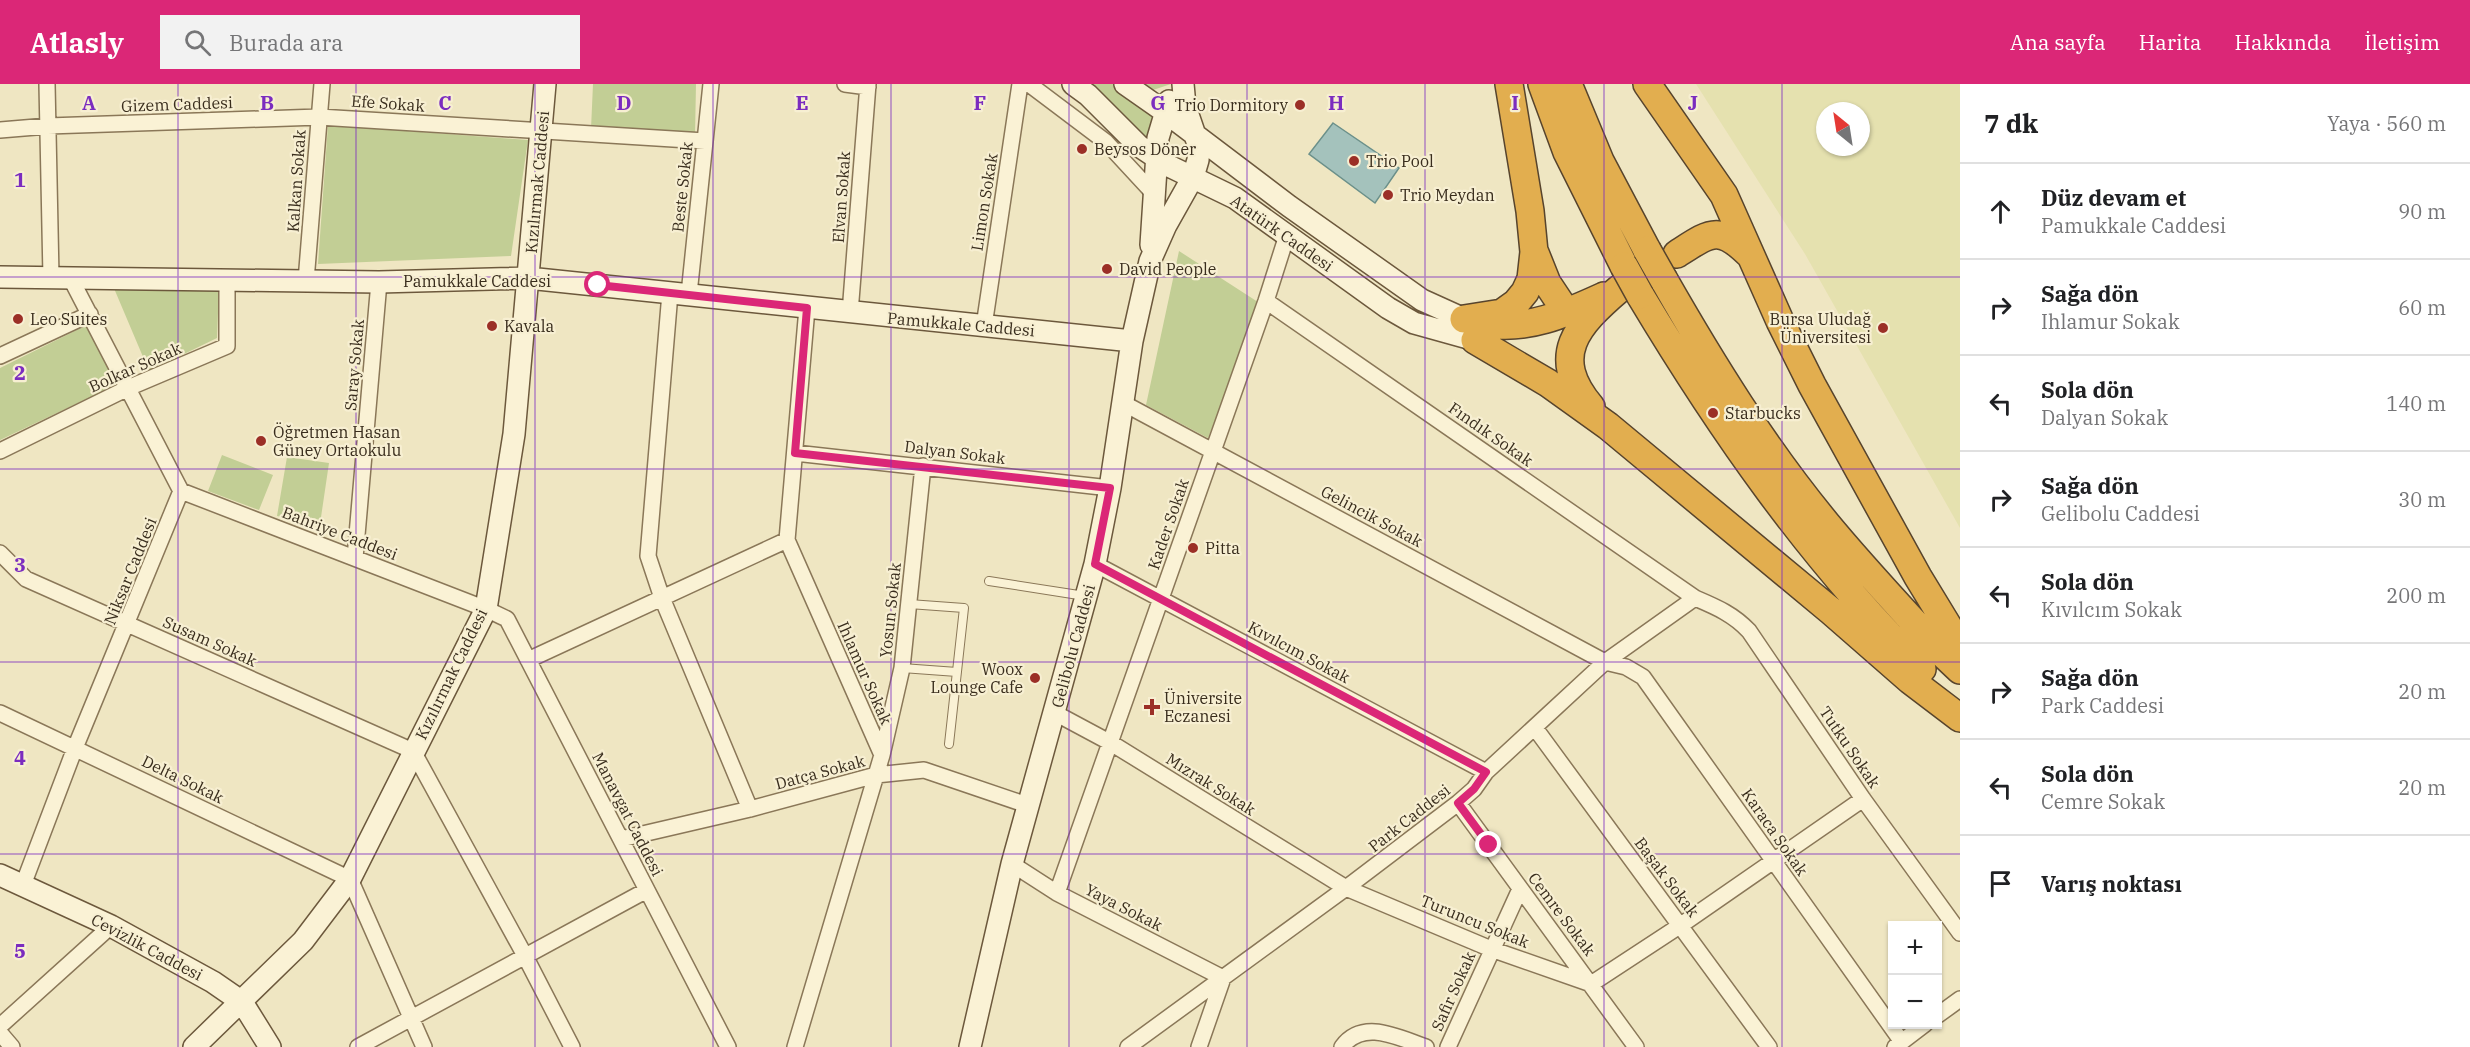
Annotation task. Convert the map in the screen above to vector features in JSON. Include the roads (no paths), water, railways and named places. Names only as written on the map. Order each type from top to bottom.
[{"type":"highway","points":[[1469,330],[1516,303],[1525,292],[1531,279],[1534,252],[1526,175],[1509,84]]},
{"type":"highway","points":[[1542,84],[1567,152],[1627,287],[1719,423],[1819,557],[1904,651],[1960,706]]},
{"type":"highway","points":[[1568,84],[1600,161],[1647,250],[1674,265],[1703,349],[1759,433],[1826,522],[1942,653],[1960,670]]},
{"type":"highway","points":[[1647,84],[1724,195],[1780,321],[1812,385],[1913,567],[1960,646]]},
{"type":"highway","points":[[1722,234],[1726,218],[1724,195]]},
{"type":"highway","points":[[1674,265],[1705,237],[1722,234],[1736,241],[1754,259]]},
{"type":"highway","points":[[1534,252],[1547,283],[1578,315],[1576,335],[1569,351],[1574,382],[1589,405],[1608,426]]},
{"type":"highway","points":[[1469,330],[1498,342],[1535,340],[1565,331],[1578,315],[1627,287]]},
{"type":"highway","points":[[1469,330],[1548,382],[1608,426],[1831,611],[1910,680],[1960,718]]},
{"type":"street","points":[[47,84],[48,126],[61,278],[90,314],[181,491]]},
{"type":"street","name":"Kalkan Sokak","points":[[306,281],[322,84]]},
{"type":"street","name":"Kızılırmak Caddesi","points":[[194,1047],[303,941],[350,879],[486,609],[514,434],[545,84]]},
{"type":"street","name":"Beste Sokak","points":[[711,84],[705,141],[680,293],[648,556],[750,809]]},
{"type":"street","points":[[845,84],[868,85]]},
{"type":"street","name":"Limon Sokak","points":[[984,326],[1020,84]]},
{"type":"street","points":[[1029,84],[1106,142],[1155,195]]},
{"type":"street","name":"Atatürk Caddesi","points":[[1073,84],[1088,95],[1138,146],[1235,198],[1388,308],[1414,323],[1469,330]]},
{"type":"street","name":"Atatürk Caddesi","points":[[1125,84],[1289,206],[1422,300],[1469,330]]},
{"type":"street","points":[[1150,261],[1158,138],[1176,84]]},
{"type":"street","points":[[1183,84],[1185,106],[1195,134]]},
{"type":"street","name":"Elvan Sokak","points":[[850,314],[868,85]]},
{"type":"street","name":"Gizem Caddesi","points":[[0,130],[48,126],[319,117]]},
{"type":"street","name":"Efe Sokak","points":[[319,117],[705,141]]},
{"type":"street","name":"Gelibolu Caddesi","points":[[970,1047],[1027,806],[1095,564],[1110,488],[1132,341],[1150,261],[1166,225],[1193,177],[1199,147],[1195,134]]},
{"type":"street","name":"Kader Sokak","points":[[1057,893],[1266,302],[1287,235]]},
{"type":"street","name":"Pamukkale Caddesi","points":[[0,277],[379,282],[528,278],[680,293],[850,314],[1132,341]]},
{"type":"street","name":"Bolkar Sokak","points":[[0,451],[128,388],[227,345],[227,281]]},
{"type":"street","name":"Saray Sokak","points":[[355,558],[379,282]]},
{"type":"street","name":"Fındık Sokak","points":[[1266,302],[1695,598]]},
{"type":"street","name":"Ihlamur Sokak","points":[[807,308],[787,540],[882,755]]},
{"type":"street","points":[[0,356],[90,314]]},
{"type":"street","name":"Gelincik Sokak","points":[[1123,403],[1605,662]]},
{"type":"street","name":"Dalyan Sokak","points":[[795,453],[1110,488]]},
{"type":"street","name":"Yosun Sokak","points":[[882,755],[902,668],[923,466]]},
{"type":"street","name":"Bahriye Caddesi","points":[[181,491],[486,609]]},
{"type":"street","name":"Niksar Caddesi","points":[[23,885],[75,748],[181,491]]},
{"type":"street","points":[[528,660],[787,540]]},
{"type":"street","name":"Susam Sokak","points":[[0,553],[26,579],[413,751]]},
{"type":"street","name":"Kıvılcım Sokak","points":[[1095,564],[1486,772]]},
{"type":"street","name":"Park Caddesi","points":[[1128,1047],[1458,803],[1474,789],[1486,772],[1605,662],[1625,645],[1695,598]]},
{"type":"street","name":"Tutku Sokak","points":[[1695,598],[1724,610],[1749,631],[1863,799],[1960,933]]},
{"type":"street","name":"Manavgat Caddesi","points":[[486,609],[507,619],[728,1047]]},
{"type":"street","name":"Karaca Sokak","points":[[1605,662],[1626,667],[1643,677],[1774,861],[1898,1044]]},
{"type":"street","name":"Delta Sokak","points":[[0,713],[350,879]]},
{"type":"street","name":"Mızrak Sokak","points":[[1055,713],[1111,743],[1346,888]]},
{"type":"street","name":"Başak Sokak","points":[[1535,728],[1770,1047]]},
{"type":"street","points":[[413,751],[525,954],[572,1047]]},
{"type":"street","points":[[795,1047],[882,755]]},
{"type":"street","name":"Datça Sokak","points":[[621,838],[750,809],[876,775],[924,770],[1027,806]]},
{"type":"street","points":[[1591,984],[1681,925],[1863,799]]},
{"type":"street","name":"Cemre Sokak","points":[[1458,803],[1636,1047]]},
{"type":"street","name":"Yaya Sokak","points":[[1012,864],[1057,893],[1223,978]]},
{"type":"street","name":"Cevizlik Caddesi","points":[[0,875],[111,926],[213,982],[242,1002],[270,1047]]},
{"type":"street","points":[[350,879],[410,1020],[424,1047]]},
{"type":"street","name":"Turuncu Sokak","points":[[1346,888],[1491,949],[1591,984]]},
{"type":"street","points":[[358,1047],[525,954],[647,890]]},
{"type":"street","name":"Safir Sokak","points":[[1448,1047],[1520,890]]},
{"type":"street","points":[[0,1026],[111,926]]},
{"type":"street","points":[[1199,1047],[1223,978]]},
{"type":"street","points":[[1942,1013],[1960,999]]},
{"type":"street","points":[[1898,1044],[1918,1029]]},
{"type":"street","points":[[1342,1047],[1355,1035],[1380,1031],[1426,1047]]},
{"type":"street","points":[[0,1033],[12,1047]]},
{"type":"lane","points":[[989,581],[1086,596]]},
{"type":"lane","points":[[909,604],[964,608],[949,744]]},
{"type":"lane","points":[[902,668],[957,672]]},
{"type":"water","name":"Trio Pool","points":[[1333,123],[1399,168],[1375,203],[1309,154]]},
{"type":"place","name":"Trio Dormitory","points":[[1300,105]]},
{"type":"place","name":"Beysos Döner","points":[[1082,149]]},
{"type":"place","name":"Trio Pool","points":[[1354,161]]},
{"type":"place","name":"Trio Meydan","points":[[1388,195]]},
{"type":"place","name":"David People","points":[[1107,269]]},
{"type":"place","name":"Leo Suites","points":[[18,319]]},
{"type":"place","name":"Kavala","points":[[492,326]]},
{"type":"place","name":"Bursa Uludağ Üniversitesi","points":[[1883,328]]},
{"type":"place","name":"Starbucks","points":[[1713,413]]},
{"type":"place","name":"Öğretmen Hasan Güney Ortaokulu","points":[[261,441]]},
{"type":"place","name":"Pitta","points":[[1193,548]]},
{"type":"place","name":"Woox Lounge Cafe","points":[[1035,678]]},
{"type":"place","name":"Üniversite Eczanesi","points":[[1152,707]]}]
